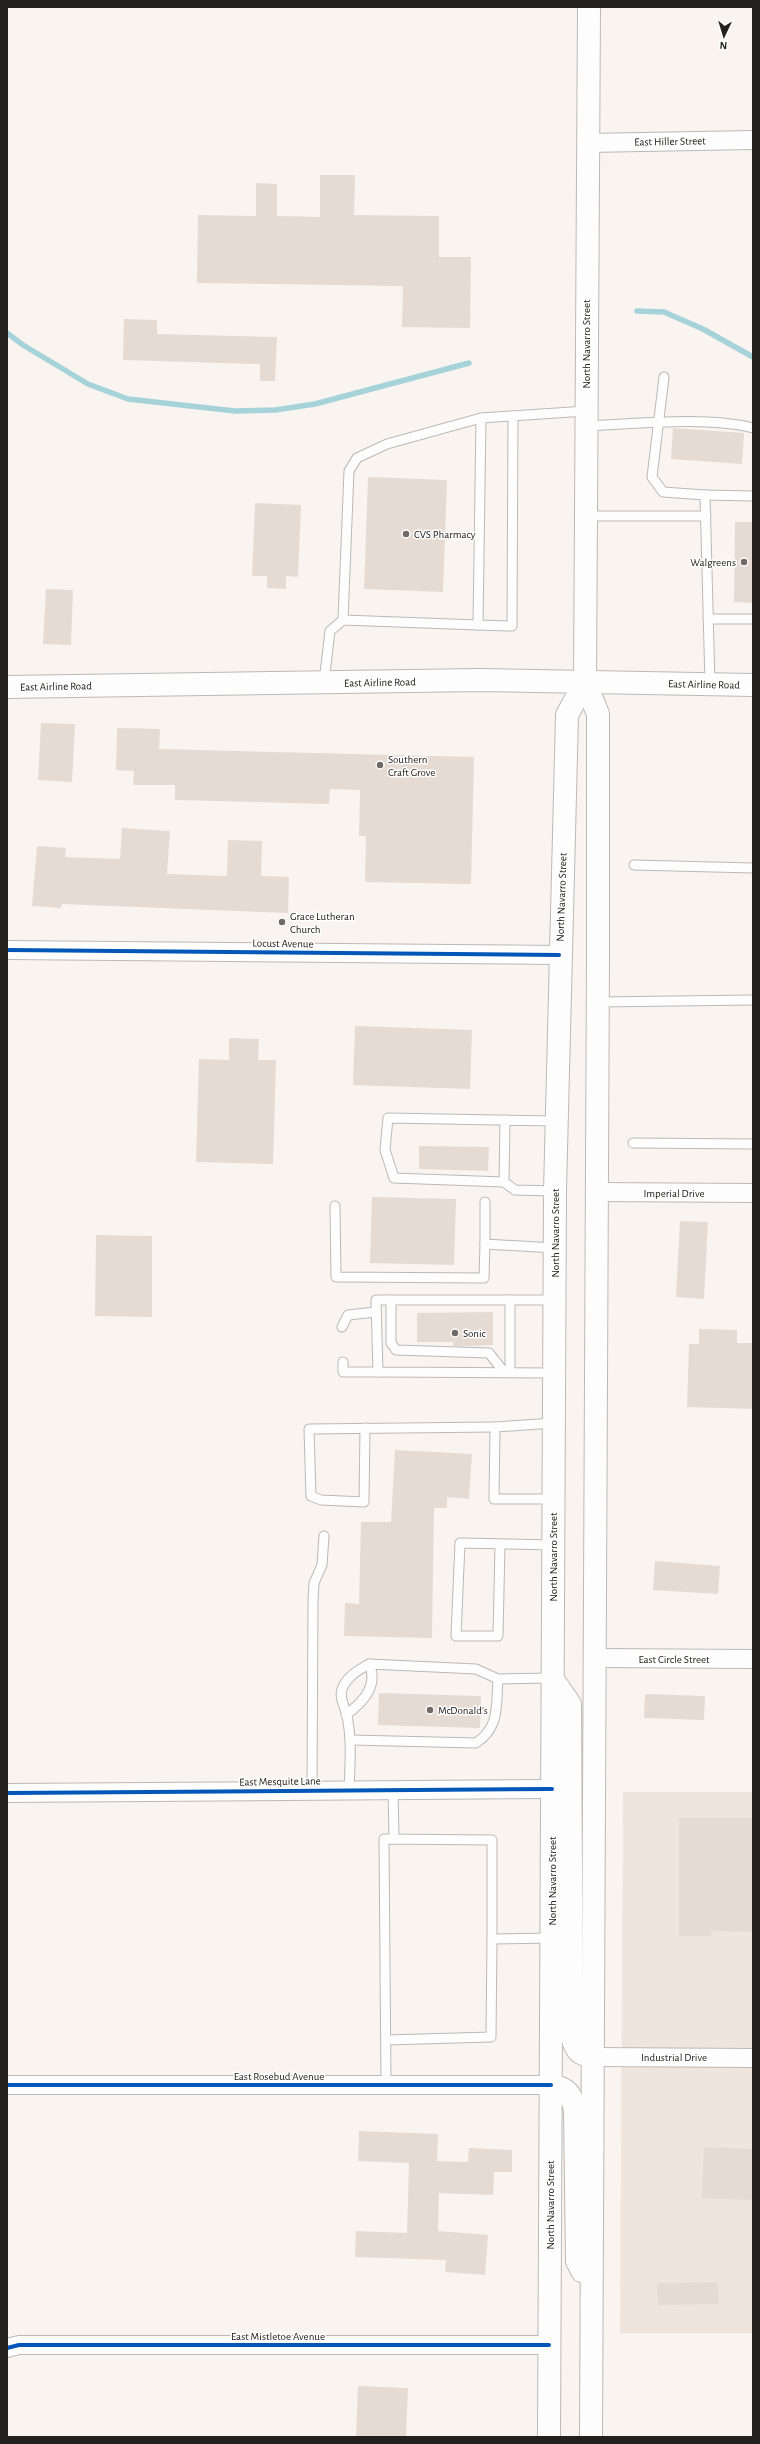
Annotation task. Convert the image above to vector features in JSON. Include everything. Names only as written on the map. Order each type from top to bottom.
[{"type":"main road","name":"North Navarro Street","points":[[589,7],[585,682],[598,714],[596,1658],[591,2437]]},
{"type":"main road","name":"East Airline Road","points":[[7,687],[324,682],[585,682],[753,685]]},
{"type":"main road","name":"North Navarro Street","points":[[549,2437],[554,1300],[559,955],[567,715],[585,682]]},
{"type":"main road","points":[[552,1678],[570,1704],[572,2037],[576,2049],[582,2055],[594,2057]]},
{"type":"main road","points":[[551,2085],[565,2088],[572,2095],[575,2110],[577,2261],[592,2292]]},
{"type":"street","name":"East Hiller Street","points":[[587,143],[753,140]]},
{"type":"street","name":"Locust Avenue","points":[[7,950],[559,955]]},
{"type":"street","name":"Imperial Drive","points":[[596,1192],[753,1193]]},
{"type":"street","name":"East Circle Street","points":[[596,1658],[753,1659]]},
{"type":"street","name":"East Mesquite Lane","points":[[7,1793],[552,1788]]},
{"type":"street","name":"Industrial Drive","points":[[594,2057],[753,2058]]},
{"type":"street","name":"East Rosebud Avenue","points":[[7,2085],[551,2085]]},
{"type":"street","name":"East Mistletoe Avenue","points":[[7,2348],[19,2345],[549,2345]]},
{"type":"lane","points":[[664,377],[652,477],[663,492],[705,496],[753,496]]},
{"type":"lane","points":[[324,682],[330,631],[343,620],[512,626],[513,416]]},
{"type":"lane","points":[[343,620],[349,471],[357,458],[387,444],[481,418],[513,416],[586,418],[658,423],[735,423],[753,428]]},
{"type":"lane","points":[[478,625],[481,418]]},
{"type":"lane","points":[[705,496],[710,684]]},
{"type":"lane","points":[[586,516],[706,516]]},
{"type":"lane","points":[[708,619],[753,620]]},
{"type":"lane","points":[[634,865],[753,868]]},
{"type":"lane","points":[[598,1002],[753,1000]]},
{"type":"lane","points":[[555,1191],[515,1190],[504,1182],[394,1178],[385,1150],[388,1118],[556,1120]]},
{"type":"lane","points":[[504,1182],[506,1120]]},
{"type":"lane","points":[[634,1143],[753,1144]]},
{"type":"lane","points":[[335,1206],[336,1277],[484,1278],[485,1202]]},
{"type":"lane","points":[[485,1244],[555,1248]]},
{"type":"lane","points":[[378,1372],[376,1300],[554,1300]]},
{"type":"lane","points":[[391,1300],[390,1343],[396,1350],[489,1353],[507,1372]]},
{"type":"lane","points":[[507,1372],[510,1300]]},
{"type":"lane","points":[[342,1327],[348,1315],[376,1312]]},
{"type":"lane","points":[[343,1362],[343,1372],[554,1373]]},
{"type":"lane","points":[[364,1428],[364,1502],[321,1500],[311,1496],[309,1429],[364,1428],[495,1427],[554,1423]]},
{"type":"lane","points":[[495,1427],[494,1499],[553,1499]]},
{"type":"lane","points":[[312,1790],[313,1601],[314,1583],[322,1565],[324,1536]]},
{"type":"lane","points":[[500,1544],[498,1636],[456,1636],[460,1543],[553,1545]]},
{"type":"lane","points":[[349,1790],[351,1740],[342,1702],[342,1689],[353,1673],[369,1664],[476,1669],[498,1679],[552,1678]]},
{"type":"lane","points":[[346,1715],[369,1692],[374,1674],[369,1664]]},
{"type":"lane","points":[[351,1740],[476,1743],[487,1736],[494,1724],[498,1679]]},
{"type":"lane","points":[[393,1789],[394,1839]]},
{"type":"lane","points":[[386,2040],[491,2037],[492,1840],[384,1839],[386,2085]]},
{"type":"lane","points":[[492,1939],[552,1938]]},
{"type":"shaded area","points":[[623,1792],[753,1792],[753,2333],[620,2333]]},
{"type":"building","points":[[320,175],[355,175],[354,215],[439,216],[439,257],[471,257],[470,328],[402,327],[403,286],[197,283],[198,215],[256,216],[256,183],[277,184],[277,216],[320,217]]},
{"type":"building","points":[[124,319],[157,320],[157,334],[277,337],[275,381],[260,381],[260,364],[123,360]]},
{"type":"building","points":[[673,428],[744,433],[742,464],[671,459]]},
{"type":"building","name":"CVS Pharmacy","points":[[368,477],[447,480],[443,592],[364,589]]},
{"type":"building","points":[[255,503],[301,505],[298,577],[286,576],[286,589],[267,588],[267,576],[252,576]]},
{"type":"building","name":"Walgreens","points":[[735,522],[753,522],[753,603],[734,602]]},
{"type":"building","points":[[46,589],[73,590],[71,645],[43,644]]},
{"type":"building","points":[[41,723],[75,724],[72,782],[38,780]]},
{"type":"building","points":[[117,728],[160,729],[159,749],[474,757],[471,884],[365,882],[366,836],[359,836],[360,790],[330,789],[329,804],[175,800],[175,785],[133,785],[134,771],[116,770]]},
{"type":"building","points":[[122,828],[170,831],[167,874],[227,876],[228,840],[262,841],[261,876],[289,877],[288,913],[62,904],[61,908],[32,906],[37,846],[66,848],[65,857],[120,859]]},
{"type":"building","points":[[355,1026],[472,1030],[470,1089],[353,1085]]},
{"type":"building","points":[[229,1038],[259,1039],[258,1060],[276,1060],[273,1164],[196,1162],[199,1059],[229,1060]]},
{"type":"building","points":[[419,1146],[489,1147],[488,1171],[419,1169]]},
{"type":"building","points":[[372,1197],[456,1199],[454,1265],[370,1263]]},
{"type":"building","points":[[680,1221],[708,1222],[704,1299],[676,1297]]},
{"type":"building","points":[[96,1235],[152,1236],[152,1317],[95,1316]]},
{"type":"building","name":"Sonic","points":[[493,1312],[493,1345],[453,1346],[453,1342],[417,1342],[417,1313]]},
{"type":"building","points":[[699,1329],[737,1330],[737,1343],[753,1343],[753,1409],[687,1407],[689,1344],[699,1344]]},
{"type":"building","points":[[395,1450],[472,1454],[469,1499],[447,1497],[447,1508],[434,1508],[432,1638],[344,1636],[345,1603],[359,1604],[361,1522],[391,1522]]},
{"type":"building","points":[[655,1561],[720,1566],[718,1594],[653,1590]]},
{"type":"building","name":"McDonald's","points":[[379,1693],[481,1696],[480,1728],[378,1725]]},
{"type":"building","points":[[645,1694],[705,1696],[704,1720],[644,1718]]},
{"type":"building","points":[[679,1818],[753,1818],[753,1932],[711,1931],[711,1936],[679,1936]]},
{"type":"building","points":[[359,2131],[438,2134],[437,2161],[468,2162],[469,2148],[512,2150],[512,2172],[494,2172],[493,2195],[439,2193],[438,2231],[488,2235],[485,2275],[445,2272],[446,2260],[355,2257],[356,2231],[407,2233],[409,2163],[358,2161]]},
{"type":"building","points":[[704,2147],[753,2149],[753,2200],[702,2198]]},
{"type":"building","points":[[718,2282],[719,2304],[658,2305],[657,2283]]},
{"type":"building","points":[[358,2386],[408,2388],[406,2437],[356,2437]]},
{"type":"waterway","points":[[637,311],[664,312],[703,329],[753,357]]},
{"type":"waterway","points":[[7,333],[23,345],[88,384],[128,399],[235,411],[275,410],[315,404],[469,363]]},
{"type":"cycle path","points":[[7,950],[559,955]]},
{"type":"cycle path","points":[[7,1793],[552,1789]]},
{"type":"cycle path","points":[[7,2085],[551,2085]]},
{"type":"cycle path","points":[[7,2348],[19,2345],[549,2345]]},
{"type":"place","name":"CVS Pharmacy","points":[[406,534]]},
{"type":"place","name":"Walgreens","points":[[744,562]]},
{"type":"place","name":"Southern Craft Grove","points":[[380,765]]},
{"type":"place","name":"Grace Lutheran Church","points":[[282,922]]},
{"type":"place","name":"Sonic","points":[[455,1333]]},
{"type":"place","name":"McDonald's","points":[[430,1710]]}]
